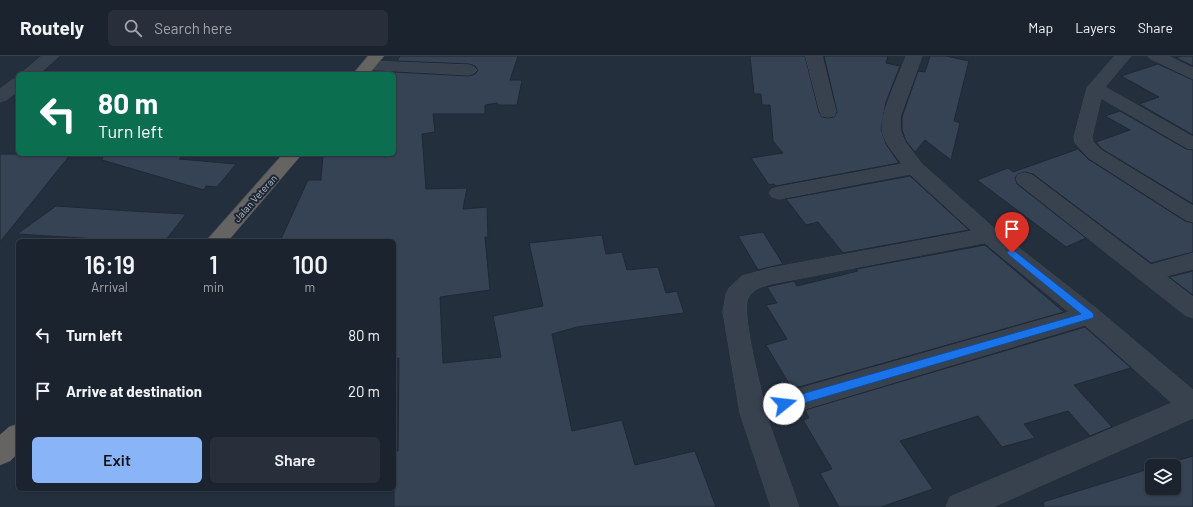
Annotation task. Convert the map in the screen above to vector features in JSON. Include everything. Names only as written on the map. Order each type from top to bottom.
[{"type":"highway","name":"Jalan Veteran","points":[[218,239],[291,156]]},
{"type":"highway","points":[[0,452],[16,438]]},
{"type":"street","points":[[31,72],[51,56]]},
{"type":"street","points":[[814,56],[828,112]]},
{"type":"street","points":[[914,56],[892,117],[891,130],[896,143],[914,166],[989,235],[1089,316],[1193,406],[960,507]]},
{"type":"street","points":[[1123,56],[1095,88],[1083,137],[1084,143],[1095,154],[1193,215]]},
{"type":"street","points":[[1156,56],[1193,74]]},
{"type":"street","points":[[369,65],[469,70]]},
{"type":"street","points":[[0,98],[16,85]]},
{"type":"street","points":[[1095,88],[1193,144]]},
{"type":"street","points":[[779,193],[914,166]]},
{"type":"street","points":[[1025,179],[1193,309]]},
{"type":"street","points":[[785,507],[753,413],[734,312],[737,294],[750,282],[771,276],[989,235]]},
{"type":"street","points":[[1147,274],[1193,261]]},
{"type":"street","points":[[753,413],[1089,316]]},
{"type":"building","points":[[400,56],[518,56],[510,80],[522,80],[517,105],[498,105],[497,103],[485,105],[485,114],[433,114],[435,132],[422,134],[426,189],[467,188],[463,209],[487,207],[488,237],[485,237],[490,290],[440,297],[443,363],[501,357],[493,316],[543,306],[529,243],[602,235],[606,254],[622,252],[627,270],[658,267],[666,293],[677,291],[684,313],[577,327],[552,334],[572,431],[622,420],[635,465],[695,451],[716,507],[394,507],[394,491],[396,491],[396,452],[398,451],[399,358],[396,359],[396,239],[281,239],[308,180],[321,180],[323,156],[396,156],[396,72],[469,76],[475,74],[478,70],[475,66],[469,64],[397,61]]},
{"type":"building","points":[[750,56],[805,56],[819,112],[822,117],[828,118],[834,117],[837,112],[824,56],[888,56],[886,63],[900,66],[886,102],[881,129],[886,144],[899,163],[776,186],[774,184],[769,185],[751,158],[783,153],[773,141],[770,105],[762,105],[761,94],[754,94]]},
{"type":"building","points":[[930,56],[946,56],[969,61],[954,121],[960,123],[951,160],[925,140],[915,152],[906,141],[902,130],[902,117],[918,71],[925,72]]},
{"type":"building","points":[[1182,56],[1193,56],[1193,66],[1176,58]]},
{"type":"building","points":[[1158,64],[1193,80],[1193,135],[1139,104],[1159,97],[1121,76]]},
{"type":"building","points":[[1120,111],[1186,149],[1193,150],[1193,204],[1102,149],[1096,142],[1130,130],[1105,116]]},
{"type":"building","points":[[1078,149],[1088,159],[1185,221],[1193,223],[1193,252],[1151,263],[1033,174],[1025,172],[1018,174],[1015,178],[1017,184],[1086,238],[1066,247],[977,180],[1008,168],[1013,172]]},
{"type":"building","points":[[0,154],[16,154],[16,156],[69,156],[0,242]]},
{"type":"building","points":[[103,156],[183,156],[179,159],[236,164],[217,187],[206,186],[204,190],[102,160]]},
{"type":"building","points":[[910,176],[969,230],[843,253],[818,222],[806,225],[786,199]]},
{"type":"building","points":[[56,206],[186,214],[167,239],[98,239],[17,234]]},
{"type":"building","points":[[763,232],[783,264],[758,270],[738,236]]},
{"type":"building","points":[[985,245],[1064,312],[792,389],[766,345],[787,339],[766,305],[777,303],[767,287],[794,281],[797,286],[858,271],[856,269]]},
{"type":"building","points":[[1193,271],[1193,295],[1169,277]]},
{"type":"building","points":[[1085,327],[1131,368],[1074,385],[1112,427],[1090,436],[1068,411],[1024,424],[1035,438],[1002,447],[978,416],[900,441],[933,489],[881,507],[839,507],[820,473],[832,469],[803,420],[809,418],[805,410]]},
{"type":"building","points":[[1193,456],[1193,507],[1044,507],[1043,502],[1145,470],[1145,495],[1181,495],[1181,460]]},
{"type":"route","points":[[784,404],[1089,316],[1012,253]]}]
